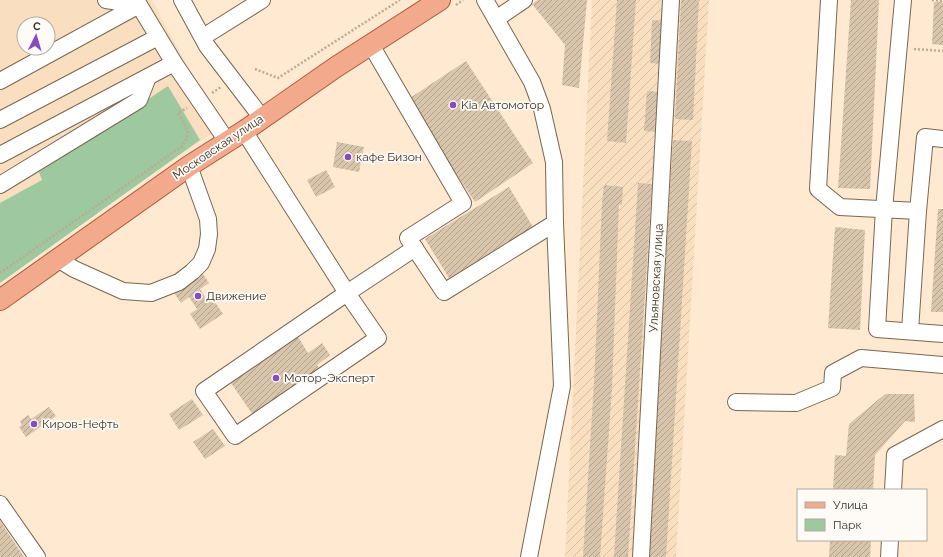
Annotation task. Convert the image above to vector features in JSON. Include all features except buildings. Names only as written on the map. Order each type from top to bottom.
[{"type":"main road","name":"Московская улица","points":[[0,300],[189,166],[236,136],[336,67],[440,0]]},
{"type":"street","points":[[106,0],[139,5]]},
{"type":"street","points":[[182,0],[203,38],[218,61],[262,118]]},
{"type":"street","points":[[203,38],[262,0]]},
{"type":"street","points":[[485,0],[532,82],[542,109],[554,162],[562,386],[529,557]]},
{"type":"street","points":[[496,19],[524,0]]},
{"type":"street","name":"Ульяновская улица","points":[[641,557],[671,0]]},
{"type":"street","points":[[829,0],[818,189],[840,207],[918,211]]},
{"type":"street","points":[[903,0],[884,209],[877,329],[943,334]]},
{"type":"street","points":[[139,5],[174,63],[199,100],[236,136],[347,293],[378,338],[235,436],[204,391],[347,293],[415,248]]},
{"type":"street","points":[[0,81],[139,5]]},
{"type":"street","points":[[0,120],[158,37]]},
{"type":"street","points":[[371,45],[463,204],[408,238],[444,292],[555,223]]},
{"type":"street","points":[[0,155],[174,63]]},
{"type":"street","points":[[0,185],[139,100],[148,77]]},
{"type":"street","points":[[910,331],[918,211],[925,137],[943,139]]},
{"type":"street","points":[[58,259],[74,269],[123,291],[151,293],[179,282],[192,272],[201,262],[207,249],[209,234],[208,219],[189,166]]},
{"type":"street","points":[[736,402],[796,403],[832,388],[833,373],[861,358],[943,365]]},
{"type":"street","points":[[893,489],[895,455],[943,430]]},
{"type":"street","points":[[0,504],[37,557]]},
{"type":"street","points":[[889,557],[890,541]]},
{"type":"path","points":[[254,68],[278,78],[400,0]]},
{"type":"path","points":[[932,0],[943,1]]},
{"type":"path","points":[[899,48],[943,51]]},
{"type":"path","points":[[0,272],[180,147],[187,140],[188,131],[178,113],[225,85]]},
{"type":"shaded area","points":[[0,0],[152,0],[220,128],[0,279]]},
{"type":"shaded area","points":[[592,0],[709,0],[676,557],[565,557]]},
{"type":"green space","points":[[168,86],[200,140],[0,283],[0,203],[42,180],[39,172]]},
{"type":"place","name":"Kia Автомотор","points":[[453,105]]},
{"type":"place","name":"кафе Бизон","points":[[348,157]]},
{"type":"place","name":"Движение","points":[[198,296]]},
{"type":"place","name":"Мотор-Эксперт","points":[[276,378]]},
{"type":"place","name":"Киров-Нефть","points":[[34,424]]}]
